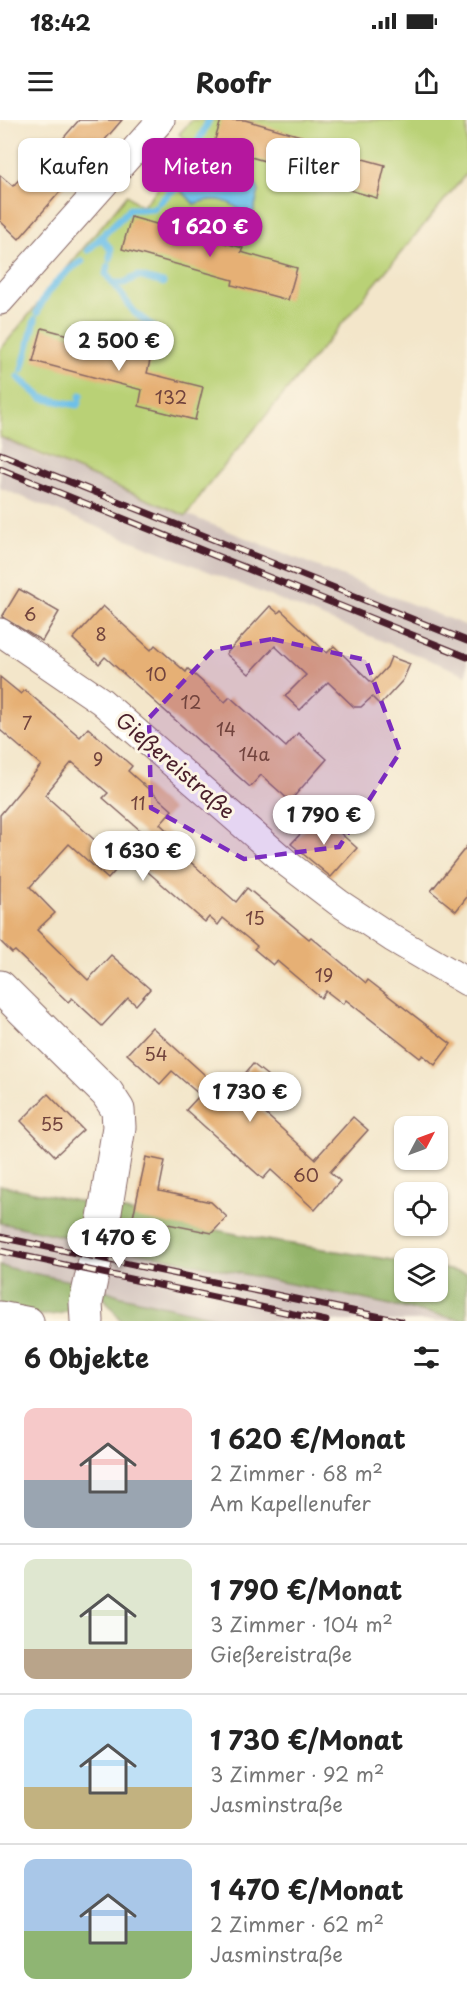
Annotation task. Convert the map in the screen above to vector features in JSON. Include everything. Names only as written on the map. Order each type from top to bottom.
[{"type":"street","points":[[0,301],[161,120]]},
{"type":"street","name":"Gießereistraße","points":[[0,632],[101,701],[289,865],[339,903],[392,938],[467,982]]},
{"type":"street","points":[[0,987],[106,1093],[118,1110],[119,1127],[103,1224],[86,1303],[87,1321]]},
{"type":"street","points":[[0,1315],[30,1321]]},
{"type":"highlighted area","points":[[272,639],[366,660],[400,752],[339,847],[244,859],[151,808],[149,718],[213,650]]},
{"type":"shaded area","points":[[0,438],[467,626],[467,675],[0,488]]},
{"type":"shaded area","points":[[0,1223],[88,1242],[79,1283],[0,1266]]},
{"type":"shaded area","points":[[106,1246],[462,1321],[231,1321],[121,1296],[96,1287]]},
{"type":"green space","points":[[192,120],[467,120],[467,173],[205,489],[186,516],[0,437],[0,350],[127,195],[142,207],[155,192],[254,192],[254,138],[183,138],[179,134]]},
{"type":"green space","points":[[0,1185],[260,1239],[394,1260],[394,1302],[448,1302],[448,1270],[467,1273],[467,1321],[0,1223]]},
{"type":"green space","points":[[0,1266],[79,1283],[74,1307],[59,1314],[49,1315],[0,1310]]},
{"type":"green space","points":[[96,1287],[121,1296],[231,1321],[121,1321]]},
{"type":"water","points":[[254,184],[259,191],[253,214],[246,216],[234,206],[222,201],[209,200],[194,204],[182,192],[254,192]]},
{"type":"building","points":[[79,120],[122,120],[106,138],[63,138]]},
{"type":"building","points":[[221,120],[245,120],[308,138],[266,138],[266,161],[254,158],[254,138],[215,138]]},
{"type":"building","points":[[360,158],[385,165],[377,198],[356,192],[360,192]]},
{"type":"building","points":[[0,175],[13,186],[18,181],[18,192],[60,192],[19,239],[0,221]]},
{"type":"building","points":[[131,217],[243,248],[241,252],[297,268],[288,300],[232,285],[233,280],[122,249]]},
{"type":"building","points":[[42,328],[151,357],[147,373],[203,387],[195,420],[139,406],[142,390],[33,361]]},
{"type":"building","points":[[19,589],[59,612],[42,641],[2,617]]},
{"type":"building","points":[[103,606],[151,650],[155,645],[186,672],[188,669],[225,702],[230,697],[286,747],[298,733],[327,759],[290,801],[261,775],[250,787],[105,657],[99,664],[73,639]]},
{"type":"building","points":[[270,606],[278,613],[281,610],[327,653],[334,646],[372,683],[387,667],[391,657],[410,664],[403,680],[380,705],[372,697],[361,707],[354,707],[328,682],[300,710],[285,696],[306,675],[275,646],[249,674],[226,654]]},
{"type":"building","points":[[0,677],[21,694],[25,690],[80,737],[88,728],[132,766],[128,771],[172,810],[160,824],[176,839],[171,845],[236,902],[247,888],[366,983],[368,980],[451,1044],[435,1065],[423,1055],[420,1058],[346,1000],[343,1004],[326,991],[321,998],[277,961],[273,965],[254,949],[257,946],[223,918],[218,925],[209,917],[205,922],[131,857],[148,837],[103,798],[108,793],[72,762],[45,795],[121,864],[108,879],[69,844],[30,887],[55,913],[37,930],[88,980],[111,955],[150,989],[136,1005],[128,998],[102,1026],[72,998],[68,1002],[15,951],[12,953],[0,941],[0,815],[41,765],[0,730]]},
{"type":"building","points":[[319,814],[357,848],[331,877],[291,844]]},
{"type":"building","points":[[467,846],[467,897],[456,911],[431,891]]},
{"type":"building","points":[[152,1027],[227,1095],[253,1064],[268,1076],[249,1099],[315,1159],[353,1117],[368,1130],[330,1172],[340,1181],[315,1210],[271,1170],[263,1179],[186,1110],[200,1095],[172,1071],[160,1084],[127,1054]]},
{"type":"building","points":[[48,1094],[83,1130],[55,1156],[21,1121]]},
{"type":"building","points":[[146,1157],[165,1161],[159,1191],[211,1202],[227,1217],[212,1233],[133,1217]]},
{"type":"waterway","points":[[200,138],[209,120]]},
{"type":"waterway","points":[[160,202],[170,192]]},
{"type":"waterway","points":[[88,250],[130,209],[154,209],[155,207]]},
{"type":"waterway","points":[[101,237],[111,250],[110,259]]},
{"type":"waterway","points":[[37,313],[44,298],[55,284],[82,261]]},
{"type":"waterway","points":[[108,266],[106,274],[135,313],[153,327],[154,333]]},
{"type":"waterway","points":[[113,283],[124,283],[138,276],[163,283]]},
{"type":"waterway","points":[[22,370],[35,320]]},
{"type":"waterway","points":[[18,377],[42,398],[77,405],[79,403]]},
{"type":"railway","points":[[0,454],[467,641]]},
{"type":"railway","points":[[0,469],[467,657]]},
{"type":"railway","points":[[0,1237],[400,1321]]},
{"type":"railway","points":[[0,1251],[326,1321]]}]
